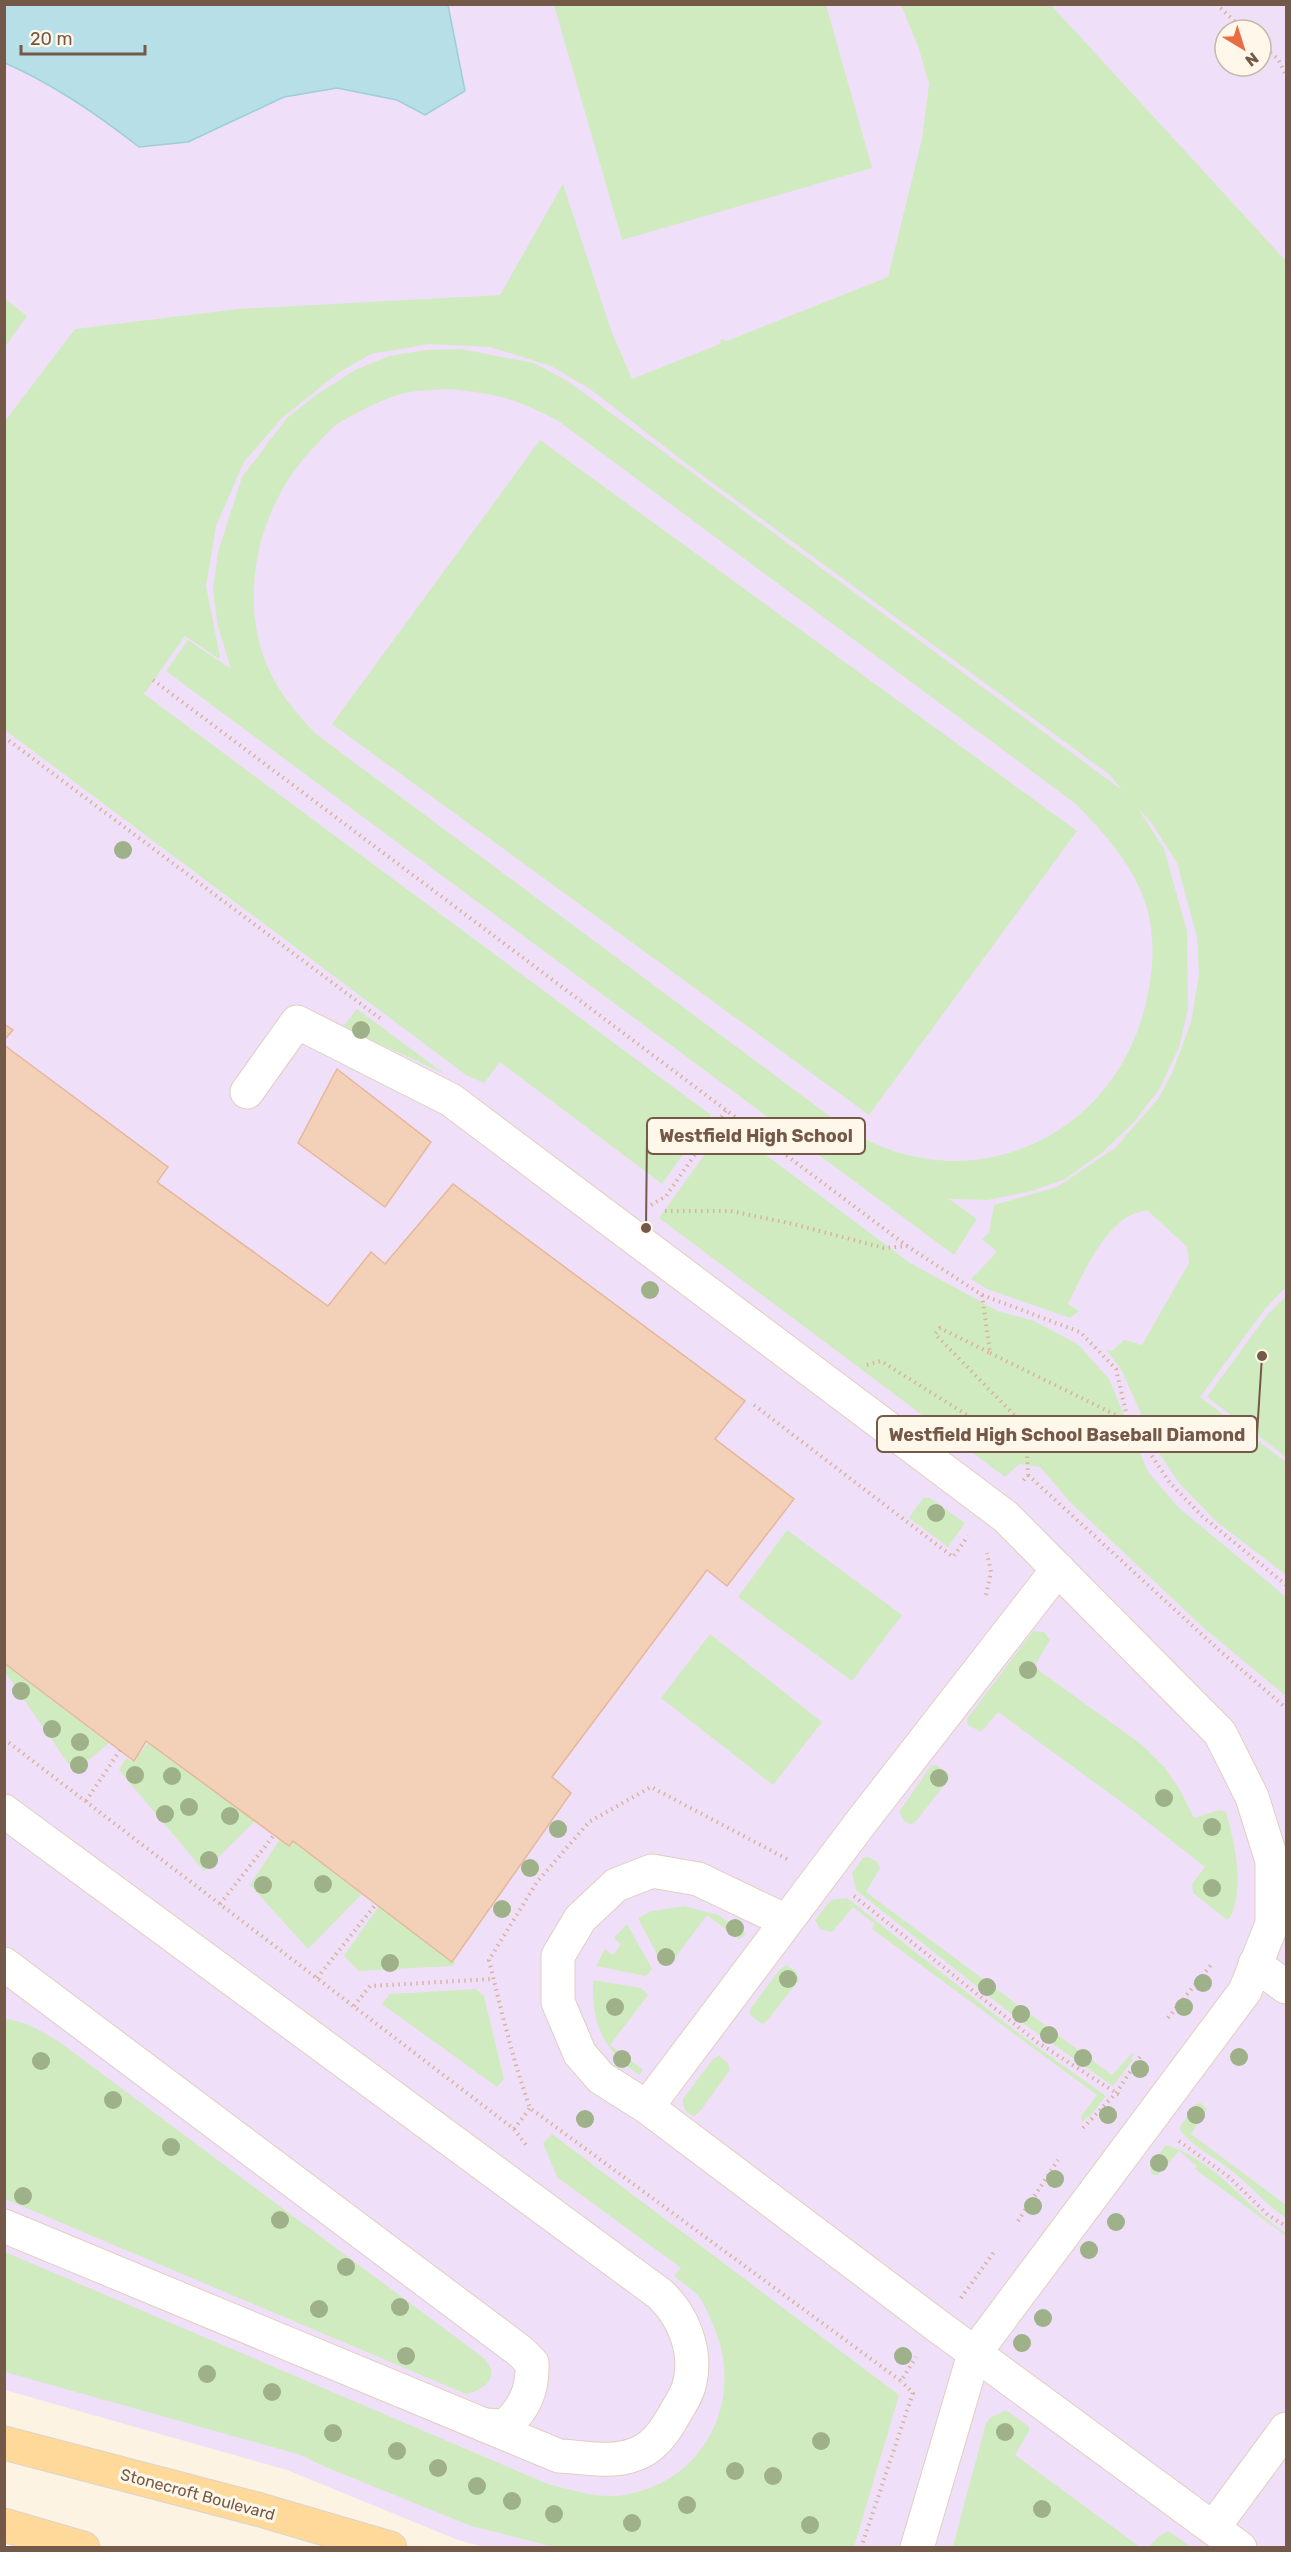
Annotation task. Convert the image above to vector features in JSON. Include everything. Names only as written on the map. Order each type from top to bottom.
[{"type":"main road","name":"Stonecroft Boulevard","points":[[4,2443],[257,2509],[390,2547]]},
{"type":"main road","points":[[4,2525],[83,2547]]},
{"type":"lane","points":[[247,1092],[297,1022],[451,1100],[1006,1517],[1220,1733],[1252,1797],[1272,1861],[1272,1924],[1245,1991],[974,2354],[917,2547]]},
{"type":"lane","points":[[647,2107],[786,1921],[1058,1569]]},
{"type":"lane","points":[[4,1811],[660,2294],[673,2306],[683,2326],[692,2357],[690,2382],[670,2422],[659,2438],[640,2453],[618,2461],[559,2456],[4,2226]]},
{"type":"lane","points":[[786,1921],[698,1879],[652,1871],[616,1885],[580,1919],[558,1956],[558,2001],[580,2054],[601,2078],[647,2107],[974,2354],[1240,2547]]},
{"type":"lane","points":[[4,1964],[521,2352],[532,2363],[533,2383],[526,2400],[515,2417],[505,2426],[484,2425]]},
{"type":"lane","points":[[1255,1964],[1287,1987]]},
{"type":"lane","points":[[1213,2528],[1287,2429]]},
{"type":"path","points":[[1216,4],[1231,18]]},
{"type":"path","points":[[1273,55],[1287,75]]},
{"type":"path","points":[[153,680],[907,1246],[982,1295],[1080,1332],[1116,1369],[1128,1420],[1170,1483],[1202,1516],[1287,1585]]},
{"type":"path","points":[[666,1196],[726,1110]]},
{"type":"path","points":[[663,1211],[731,1211],[793,1224],[884,1248],[907,1246]]},
{"type":"path","points":[[982,1295],[990,1353]]},
{"type":"path","points":[[1020,1484],[1028,1475],[1026,1427],[935,1334],[940,1328],[1128,1420]]},
{"type":"path","points":[[864,1366],[881,1361],[1002,1437],[1028,1448]]},
{"type":"path","points":[[754,1405],[953,1557],[971,1532]]},
{"type":"path","points":[[1028,1475],[1221,1652],[1287,1708]]},
{"type":"path","points":[[980,1603],[987,1594],[990,1572],[986,1550]]},
{"type":"path","points":[[4,1739],[514,2129],[528,2148]]},
{"type":"path","points":[[86,1801],[120,1750]]},
{"type":"path","points":[[220,1904],[274,1835]]},
{"type":"path","points":[[852,1894],[1037,2042],[1122,2097]]},
{"type":"path","points":[[317,1978],[376,1904]]},
{"type":"path","points":[[1168,2018],[1211,1965]]},
{"type":"path","points":[[354,2006],[370,1986],[494,1979]]},
{"type":"path","points":[[1083,2128],[1116,2093],[1140,2057]]},
{"type":"path","points":[[514,2129],[530,2108]]},
{"type":"path","points":[[1171,2135],[1229,2177],[1268,2215],[1287,2226]]},
{"type":"path","points":[[1018,2221],[1058,2160]]},
{"type":"path","points":[[956,2304],[994,2252]]},
{"type":"path","points":[[861,2547],[913,2393],[901,2381]]},
{"type":"shaded area","points":[[4,5],[1286,5],[1286,2547],[484,2547],[458,2540],[287,2470],[5,2390]]},
{"type":"green space","points":[[554,5],[826,5],[872,168],[622,240]]},
{"type":"green space","points":[[901,5],[1051,5],[1286,261],[1286,1287],[1265,1309],[1200,1397],[1286,1462],[1286,1575],[1217,1522],[1179,1483],[1157,1450],[1122,1371],[1106,1349],[1112,1351],[1124,1340],[1142,1345],[1189,1263],[1187,1247],[1147,1210],[1131,1215],[1110,1232],[1093,1255],[1068,1304],[1079,1311],[1070,1318],[987,1289],[971,1279],[997,1252],[982,1239],[989,1233],[994,1205],[1057,1187],[1115,1148],[1158,1099],[1173,1071],[1191,1022],[1199,975],[1197,937],[1177,863],[1151,822],[1137,807],[1164,849],[1187,931],[1188,1010],[1179,1047],[1160,1088],[1134,1122],[1103,1152],[1065,1179],[1032,1191],[988,1200],[949,1199],[977,1219],[954,1255],[166,671],[188,640],[231,669],[218,627],[213,590],[218,552],[242,477],[287,418],[316,395],[355,370],[389,356],[426,350],[461,349],[534,363],[569,382],[1122,790],[1110,775],[691,467],[590,389],[551,366],[490,347],[429,344],[371,354],[338,373],[282,418],[244,462],[216,526],[206,586],[219,659],[185,636],[144,694],[711,1115],[662,1184],[500,1062],[484,1083],[466,1075],[5,730],[5,421],[75,329],[238,309],[500,295],[563,184],[611,330],[632,379],[720,344],[721,339],[727,341],[888,277],[922,139],[929,84],[919,49]],"holes":[[[447,389],[491,395],[529,406],[557,420],[1076,804],[1108,839],[1135,879],[1147,908],[1152,933],[1150,983],[1145,1007],[1127,1054],[1101,1093],[1067,1124],[1028,1146],[984,1159],[939,1160],[892,1151],[847,1129],[316,734],[297,713],[279,689],[270,672],[260,643],[254,613],[254,583],[258,552],[267,522],[280,494],[296,468],[316,445],[346,419],[374,404],[402,394]]]},
{"type":"green space","points":[[5,299],[27,316],[5,347]]},
{"type":"green space","points":[[540,440],[1077,831],[869,1115],[332,724]]},
{"type":"green space","points":[[357,1009],[445,1074],[343,1027]]},
{"type":"green space","points":[[726,1125],[910,1263],[998,1311],[1034,1321],[1079,1345],[1109,1379],[1148,1472],[1178,1507],[1286,1597],[1286,1696],[1205,1629],[1070,1502],[1040,1467],[1019,1464],[1005,1477],[659,1218]]},
{"type":"green space","points":[[1286,1296],[1286,1457],[1207,1397],[1267,1315]]},
{"type":"green space","points":[[923,1498],[930,1498],[965,1523],[948,1547],[909,1518]]},
{"type":"green space","points":[[787,1530],[902,1615],[852,1681],[738,1597]]},
{"type":"green space","points":[[1033,1631],[1044,1632],[1050,1640],[1034,1667],[1141,1744],[1165,1768],[1179,1788],[1194,1818],[1219,1810],[1226,1812],[1233,1838],[1238,1879],[1235,1906],[1230,1918],[1226,1919],[1193,1893],[1192,1884],[1205,1867],[1131,1809],[998,1712],[981,1732],[968,1725],[967,1719]]},
{"type":"green space","points":[[710,1634],[822,1722],[773,1785],[661,1698]]},
{"type":"green space","points":[[5,1664],[109,1743],[74,1772],[5,1672]]},
{"type":"green space","points":[[148,1743],[255,1821],[204,1871],[119,1770],[126,1758],[133,1762]]},
{"type":"green space","points":[[936,1765],[948,1773],[949,1779],[917,1820],[912,1824],[905,1822],[899,1812],[931,1766]]},
{"type":"green space","points":[[280,1839],[289,1846],[293,1841],[362,1894],[308,1949],[250,1885]]},
{"type":"green space","points":[[868,1857],[876,1861],[880,1868],[866,1892],[1112,2075],[1133,2052],[1132,2061],[1113,2086],[1024,2024],[856,1890],[852,1873],[863,1858]]},
{"type":"green space","points":[[847,1898],[1022,2036],[1106,2096],[1091,2115],[1082,2122],[1081,2116],[1097,2095],[872,1929],[875,1924],[853,1907],[832,1932],[820,1929],[815,1920],[831,1900]]},
{"type":"green space","points":[[379,1906],[455,1963],[452,1966],[359,1971],[344,1956]]},
{"type":"green space","points":[[684,1906],[718,1915],[746,1934],[739,1939],[707,1915],[669,1966],[660,1960],[638,1918],[652,1911]]},
{"type":"green space","points":[[627,1924],[652,1969],[646,1976],[596,1966],[605,1949],[613,1955],[621,1944],[614,1938]]},
{"type":"green space","points":[[786,1965],[796,1971],[799,1980],[767,2021],[762,2024],[749,2014],[751,2008],[780,1969]]},
{"type":"green space","points":[[593,1980],[641,1988],[648,1995],[610,2045],[643,2070],[639,2075],[616,2055],[602,2035],[597,2023]]},
{"type":"green space","points":[[476,1989],[484,1996],[504,2079],[497,2087],[382,2004],[390,1994]]},
{"type":"green space","points":[[5,2019],[26,2024],[58,2041],[481,2356],[491,2369],[490,2380],[481,2388],[466,2394],[5,2199]]},
{"type":"green space","points":[[719,2056],[728,2063],[730,2070],[701,2110],[694,2116],[691,2115],[684,2108],[683,2099],[713,2059]]},
{"type":"green space","points":[[1201,2103],[1207,2109],[1191,2134],[1286,2205],[1286,2218],[1230,2169],[1184,2135],[1179,2128],[1196,2104]]},
{"type":"green space","points":[[552,2134],[899,2395],[854,2547],[554,2547],[471,2526],[301,2455],[5,2372],[5,2252],[548,2484],[605,2496],[624,2495],[652,2487],[677,2473],[696,2455],[711,2433],[721,2408],[724,2381],[722,2353],[713,2325],[701,2300],[694,2291],[674,2276],[681,2268],[557,2177],[543,2143]]},
{"type":"green space","points":[[1166,2145],[1184,2152],[1215,2172],[1286,2233],[1286,2236],[1195,2169],[1197,2166],[1179,2151],[1158,2175],[1152,2175],[1150,2166]]},
{"type":"green space","points":[[1004,2411],[1009,2412],[1029,2427],[1015,2455],[1140,2547],[953,2546],[986,2423],[990,2418]]},
{"type":"green space","points":[[1168,2531],[1191,2547],[1149,2547],[1158,2537]]},
{"type":"water","points":[[5,4],[448,5],[465,91],[425,115],[397,100],[337,88],[284,97],[188,142],[139,147],[74,100],[5,63]]},
{"type":"building","points":[[4,1024],[13,1030],[4,1040]]},
{"type":"building","points":[[4,1045],[168,1167],[157,1182],[328,1306],[371,1252],[385,1264],[453,1184],[745,1401],[715,1439],[794,1499],[727,1586],[707,1570],[552,1777],[571,1793],[452,1962],[293,1841],[289,1846],[146,1741],[134,1761],[4,1663]]},
{"type":"building","points":[[337,1069],[431,1142],[385,1207],[298,1143]]},
{"type":"place","name":"Westfield High School","points":[[646,1228]]},
{"type":"place","name":"Westfield High School Baseball Diamond","points":[[1262,1356]]}]
